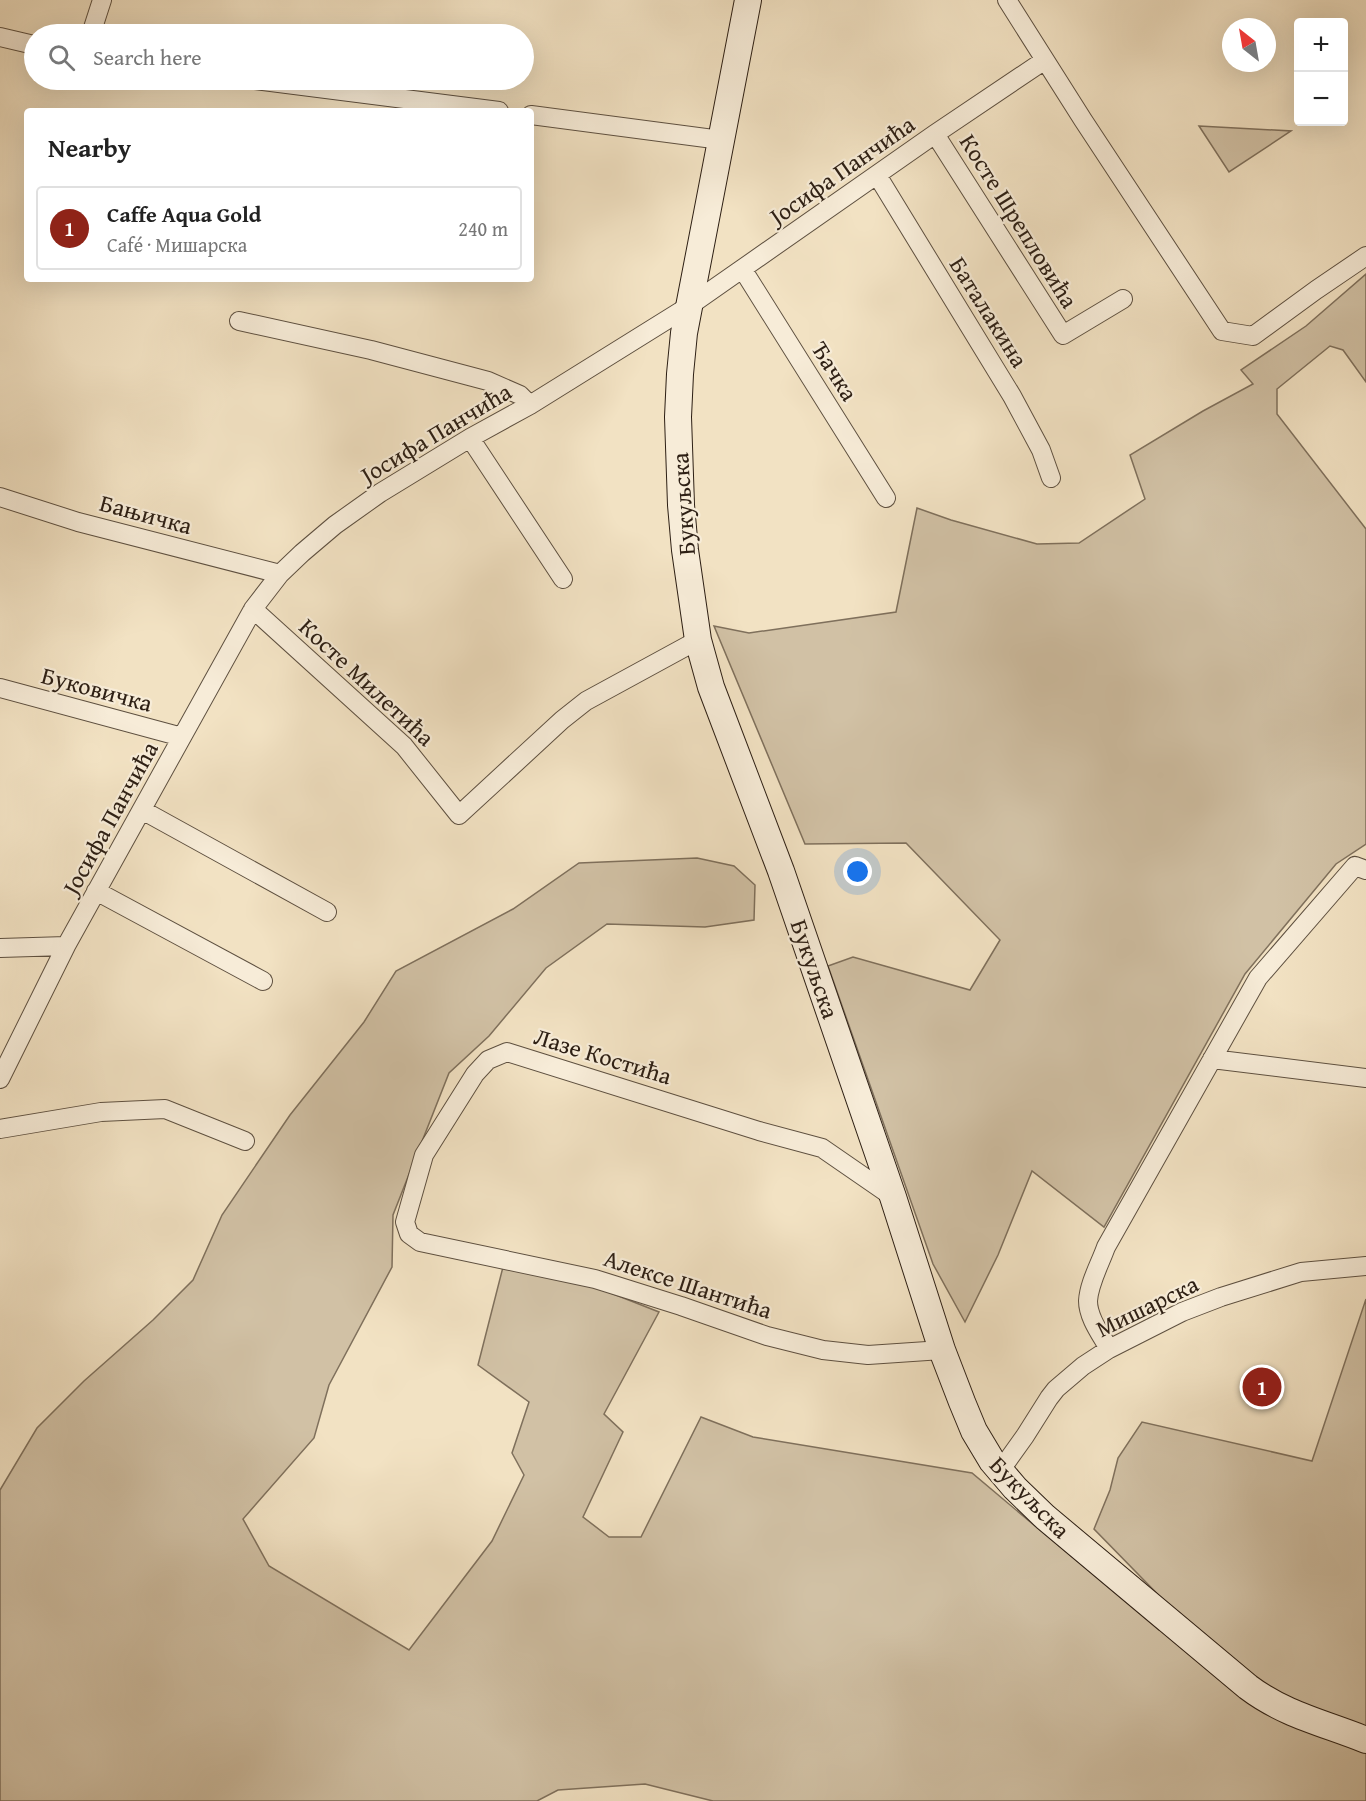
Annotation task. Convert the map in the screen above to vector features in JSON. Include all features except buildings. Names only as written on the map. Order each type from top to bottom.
[{"type":"main road","name":"Букуљска","points":[[748,0],[684,333],[680,374],[679,460],[685,550],[698,640],[711,687],[781,871],[893,1197],[942,1350],[970,1422],[986,1452],[1015,1488],[1062,1532],[1257,1694],[1282,1709],[1366,1740]]},
{"type":"street","points":[[94,24],[102,0]]},
{"type":"street","points":[[1006,0],[1222,331],[1253,336],[1366,256]]},
{"type":"street","points":[[0,37],[24,43]]},
{"type":"street","name":"Јосифа Панчића","points":[[0,1079],[96,891],[253,609],[280,574],[335,525],[380,494],[690,306],[935,134],[1045,60]]},
{"type":"street","points":[[334,90],[475,108]]},
{"type":"street","points":[[534,115],[721,140]]},
{"type":"street","name":"Косте Шрепловића","points":[[935,134],[1063,335],[1123,299]]},
{"type":"street","name":"Баталакина","points":[[877,175],[1018,405],[1041,450],[1051,478]]},
{"type":"street","name":"Ђачка","points":[[743,270],[886,498]]},
{"type":"street","points":[[239,321],[372,350],[488,381],[520,394],[530,405]]},
{"type":"street","points":[[470,438],[563,579]]},
{"type":"street","name":"Бањичка","points":[[0,496],[78,522],[280,574]]},
{"type":"street","name":"Косте Милетића","points":[[253,609],[404,746],[459,815],[562,720],[586,701],[698,640]]},
{"type":"street","name":"Буковичка","points":[[0,688],[182,737]]},
{"type":"street","points":[[142,810],[327,912]]},
{"type":"street","points":[[1109,1350],[1094,1321],[1088,1303],[1106,1247],[1258,978],[1361,868]]},
{"type":"street","points":[[96,891],[263,981]]},
{"type":"street","points":[[0,948],[66,946]]},
{"type":"street","name":"Лазе Костића","points":[[420,1242],[409,1234],[405,1222],[424,1155],[475,1074],[488,1060],[507,1052],[759,1131],[822,1148],[893,1197]]},
{"type":"street","points":[[1212,1059],[1366,1078]]},
{"type":"street","points":[[0,1129],[100,1112],[165,1109],[244,1141]]},
{"type":"street","name":"Алексе Шантића","points":[[420,1242],[595,1279],[766,1336],[823,1350],[868,1355],[942,1350]]},
{"type":"street","name":"Мишарска","points":[[1000,1471],[1056,1389],[1083,1366],[1109,1350],[1182,1312],[1221,1297],[1302,1272],[1366,1266]]},
{"type":"shaded area","points":[[1199,126],[1291,131],[1229,172]]},
{"type":"shaded area","points":[[1366,274],[1366,382],[1343,350],[1330,346],[1277,389],[1277,414],[1366,529],[1366,844],[1336,864],[1245,974],[1104,1227],[1032,1171],[998,1255],[965,1322],[933,1264],[828,966],[853,957],[970,990],[1000,940],[906,843],[805,844],[714,626],[749,633],[896,612],[917,508],[1037,544],[1079,543],[1145,499],[1130,455],[1253,384],[1241,370],[1306,326]]},
{"type":"shaded area","points":[[697,858],[734,866],[755,885],[754,920],[705,927],[607,924],[546,968],[489,1036],[449,1073],[393,1215],[392,1267],[329,1385],[314,1438],[243,1519],[269,1566],[409,1650],[492,1541],[524,1475],[512,1453],[529,1402],[478,1365],[503,1267],[588,1284],[659,1312],[604,1414],[623,1432],[583,1517],[609,1537],[641,1537],[701,1417],[753,1437],[972,1473],[1159,1630],[1177,1614],[1094,1529],[1110,1490],[1118,1458],[1142,1422],[1312,1461],[1366,1299],[1366,1801],[713,1801],[645,1784],[558,1790],[537,1801],[0,1801],[0,1490],[37,1428],[193,1280],[222,1215],[290,1115],[364,1022],[396,971],[513,909],[579,863]]},
{"type":"place","name":"Caffe Aqua Gold","points":[[1262,1387]]}]
